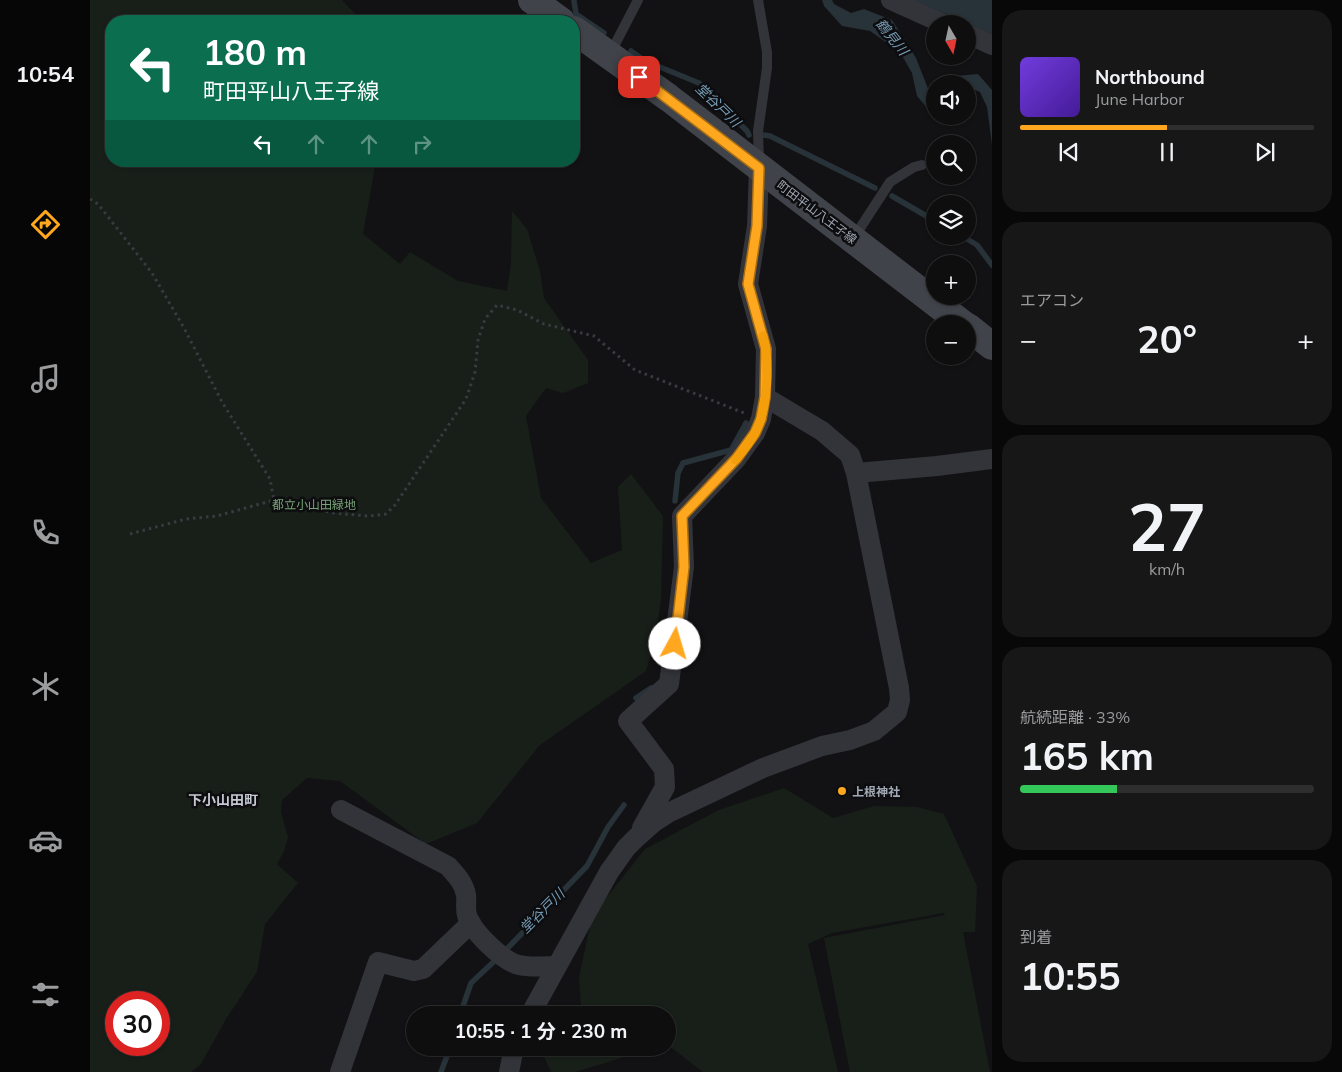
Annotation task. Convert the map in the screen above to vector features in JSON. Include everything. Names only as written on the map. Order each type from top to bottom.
[{"type":"main road","points":[[532,0],[553,15]]},
{"type":"main road","name":"町田平山八王子線","points":[[580,34],[669,98],[951,315]]},
{"type":"main road","points":[[976,333],[992,346]]},
{"type":"street","points":[[891,0],[926,16]]},
{"type":"street","points":[[976,38],[992,45]]},
{"type":"street","points":[[636,838],[665,787],[664,769],[628,721],[669,684],[684,567],[682,516],[737,458],[755,433],[761,419],[765,397],[766,349],[748,284],[757,226],[759,168]]},
{"type":"street","points":[[535,1006],[609,872],[626,848],[654,822],[686,804],[785,760],[822,746],[850,740],[874,731],[897,712],[900,700],[899,688],[856,473],[850,455],[829,437],[765,397]]},
{"type":"street","points":[[856,473],[992,460]]},
{"type":"street","points":[[341,810],[448,866],[460,880],[466,894],[466,914],[470,923],[492,947],[513,963],[520,965],[558,966]]},
{"type":"street","points":[[340,1072],[378,962],[414,971],[423,969],[470,923]]},
{"type":"street","points":[[509,1072],[512,1056]]},
{"type":"lane","points":[[609,55],[638,0]]},
{"type":"lane","points":[[758,0],[767,52],[767,68],[758,131],[759,168]]},
{"type":"lane","points":[[853,239],[890,182],[914,167],[922,165]]},
{"type":"path","points":[[90,199],[98,204],[152,273],[184,328],[222,402],[270,479],[274,500]]},
{"type":"path","points":[[130,534],[186,519],[217,516],[274,500],[334,513],[368,516],[386,514],[395,505],[438,444],[466,400],[475,372],[478,340],[485,318],[497,305],[517,310],[544,324],[594,336],[635,370],[761,419]]},
{"type":"green space","name":"都立小山田緑地","points":[[90,0],[342,0],[356,15],[105,15],[105,167],[375,167],[363,234],[400,264],[410,252],[458,281],[507,291],[511,263],[512,211],[527,229],[540,271],[544,298],[588,360],[588,383],[563,393],[546,388],[526,416],[541,498],[591,563],[622,550],[618,487],[631,474],[663,516],[661,598],[656,636],[646,671],[540,745],[477,823],[426,844],[340,781],[307,778],[282,800],[281,812],[288,837],[284,851],[277,864],[298,883],[265,924],[257,972],[226,1019],[201,1064],[191,1072],[90,1072]]},
{"type":"green space","points":[[784,788],[833,818],[874,806],[917,807],[944,814],[977,886],[975,932],[963,932],[990,1072],[850,1072],[824,938],[945,915],[944,913],[832,933],[808,944],[838,1072],[703,1072],[676,1051],[676,1006],[580,1006],[579,978],[592,916],[645,849],[719,810]]},
{"type":"green space","points":[[544,1056],[628,1056],[575,1072],[551,1072]]},
{"type":"water","name":"鶴見川","points":[[822,0],[832,0],[834,4],[851,13],[864,9],[892,20],[916,58],[926,83],[926,107],[917,96],[912,73],[900,52],[870,31],[842,26],[824,6]]},
{"type":"water","points":[[914,0],[992,0],[992,34],[976,27],[976,15],[948,15]]},
{"type":"water","points":[[978,74],[992,90],[992,145],[987,107],[980,92],[976,90],[976,75],[967,75]]},
{"type":"waterway","name":"堂谷戸川","points":[[574,1],[577,15]]},
{"type":"waterway","name":"堂谷戸川","points":[[580,17],[604,33]]},
{"type":"waterway","name":"堂谷戸川","points":[[631,51],[645,61],[699,83],[749,135]]},
{"type":"waterway","points":[[764,135],[770,136],[875,188]]},
{"type":"waterway","points":[[892,196],[926,216]]},
{"type":"waterway","points":[[976,244],[992,265]]},
{"type":"waterway","name":"堂谷戸川","points":[[675,501],[678,473],[683,463],[731,450],[746,423]]},
{"type":"waterway","name":"堂谷戸川","points":[[636,698],[651,688]]},
{"type":"waterway","name":"堂谷戸川","points":[[463,1006],[471,983],[502,954],[587,866],[608,827],[624,805]]},
{"type":"waterway","name":"堂谷戸川","points":[[441,1072],[447,1056]]},
{"type":"slow traffic","points":[[735,460],[755,433],[761,419],[765,397],[766,349],[763,336]]},
{"type":"place","name":"上根神社","points":[[842,791]]},
{"type":"district","name":"下小山田町","points":[[223,800]]},
{"type":"route","points":[[639,77],[759,168],[757,226],[748,284],[766,349],[765,397],[761,419],[755,433],[737,458],[682,516],[684,567],[675,644]]}]
